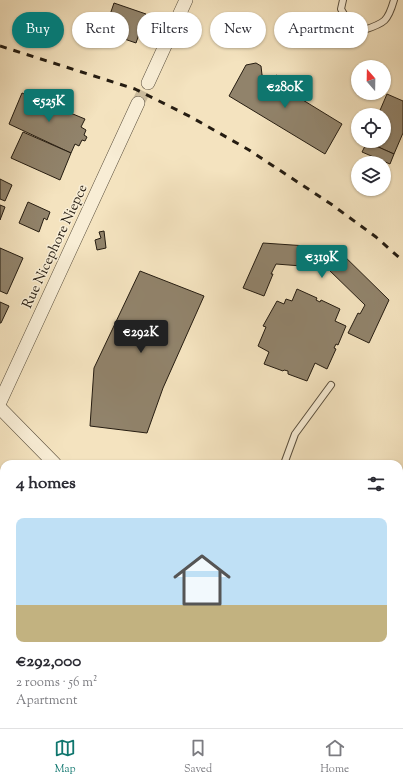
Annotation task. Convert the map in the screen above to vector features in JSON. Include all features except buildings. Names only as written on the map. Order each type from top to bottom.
[{"type":"street","points":[[148,82],[186,0]]},
{"type":"street","name":"Rue Nicephore Niepce","points":[[0,402],[138,104]]},
{"type":"street","points":[[0,408],[51,460]]},
{"type":"lane","points":[[343,0],[341,9],[350,23],[364,30],[380,25],[390,14],[394,0]]},
{"type":"lane","points":[[285,460],[294,434],[331,386]]},
{"type":"tunnel","points":[[138,103],[148,83]]},
{"type":"railway","points":[[0,46],[135,89],[191,117],[249,150],[331,204],[376,237],[403,261]]}]
